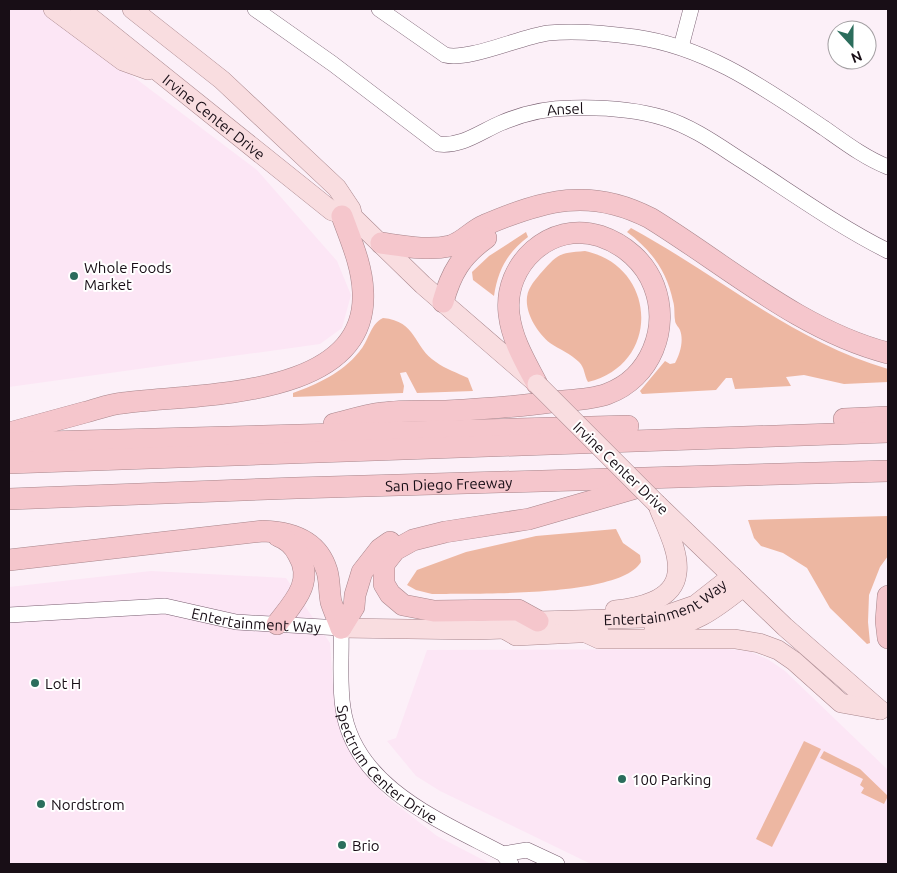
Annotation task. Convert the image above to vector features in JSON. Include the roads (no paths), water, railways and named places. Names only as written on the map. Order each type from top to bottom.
[{"type":"highway","points":[[381,243],[416,247],[447,246],[458,243],[484,225],[523,210],[554,201],[593,200],[631,208],[665,227],[810,321],[843,338],[888,353]]},
{"type":"highway","points":[[9,433],[120,403],[273,385],[315,370],[348,343],[357,326],[362,308],[362,273],[347,217]]},
{"type":"highway","points":[[448,307],[449,279],[458,265],[474,247],[492,234],[504,218]]},
{"type":"highway","points":[[289,434],[382,413],[502,409],[606,395],[638,375],[654,348],[660,318],[658,297],[650,276],[628,251],[600,236],[579,233],[549,239],[529,253],[514,277],[508,307],[515,341],[537,384]]},
{"type":"highway","points":[[9,443],[747,423],[888,417]]},
{"type":"highway","points":[[9,464],[888,432]]},
{"type":"highway","name":"San Diego Freeway","points":[[12,497],[888,471]]},
{"type":"highway","points":[[341,628],[354,607],[362,572],[375,555],[392,540],[413,540],[445,532],[529,519],[672,478]]},
{"type":"highway","points":[[9,560],[263,531],[292,534],[304,539],[314,549],[327,570],[331,601],[341,628]]},
{"type":"highway","points":[[263,531],[281,537],[288,542],[296,550],[304,567],[304,586],[277,624]]},
{"type":"highway","points":[[413,540],[390,554],[382,570],[384,584],[390,594],[404,604],[434,611],[518,610],[538,622]]},
{"type":"highway","points":[[888,596],[886,622],[888,638]]},
{"type":"main road","points":[[54,9],[123,61],[162,74]]},
{"type":"main road","name":"Irvine Center Drive","points":[[80,9],[332,211],[347,217],[381,243],[448,307],[537,384],[737,582],[884,714]]},
{"type":"main road","name":"Irvine Center Drive","points":[[132,9],[222,80],[338,188],[351,209],[347,217]]},
{"type":"main road","points":[[657,504],[674,551],[677,573],[667,592],[649,603],[613,610],[588,626],[599,639],[735,639],[768,646],[794,661],[841,703],[884,714]]},
{"type":"main road","name":"Entertainment Way","points":[[504,629],[516,636],[646,618],[681,610],[737,582]]},
{"type":"main road","name":"Entertainment Way","points":[[341,628],[504,629],[516,624],[538,622],[588,626]]},
{"type":"street","name":"Ansel","points":[[255,9],[333,64],[438,144],[450,146],[460,143],[514,118],[541,111],[596,108],[641,112],[666,119],[712,141],[834,220],[888,251]]},
{"type":"street","points":[[379,9],[445,55],[452,57],[465,56],[520,39],[549,33],[576,32],[634,37],[681,47],[742,74],[860,152],[888,167]]},
{"type":"street","points":[[681,47],[691,9]]},
{"type":"street","name":"Entertainment Way","points":[[9,615],[165,606],[236,622],[341,628]]},
{"type":"street","name":"Spectrum Center Drive","points":[[341,628],[343,708],[350,736],[364,761],[401,797],[507,859],[527,850],[557,864]]},
{"type":"place","name":"Whole Foods Market","points":[[74,276]]},
{"type":"place","name":"Lot H","points":[[35,683]]},
{"type":"place","name":"100 Parking","points":[[622,779]]},
{"type":"place","name":"Nordstrom","points":[[41,804]]},
{"type":"place","name":"Brio","points":[[342,845]]}]
